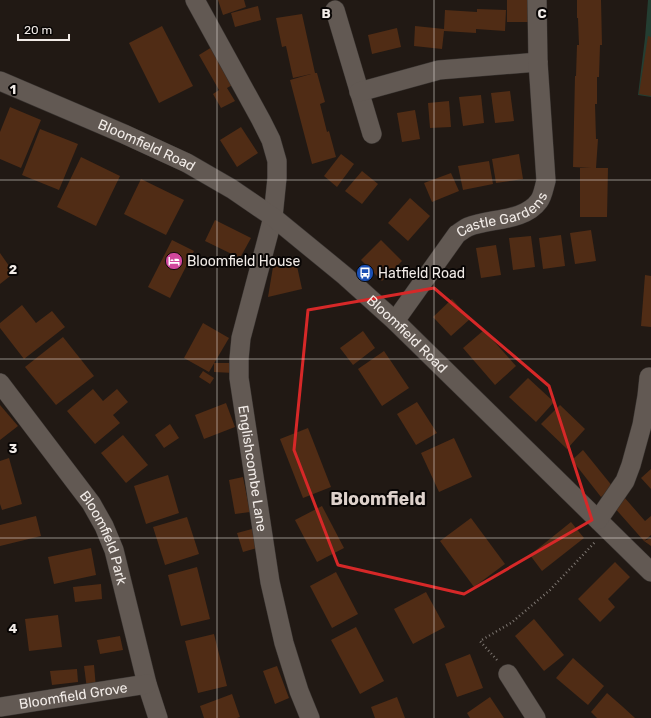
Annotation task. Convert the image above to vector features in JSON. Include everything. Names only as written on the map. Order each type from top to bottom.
[{"type":"street","points":[[194,0],[272,140],[277,162],[273,217]]},
{"type":"street","name":"Castle Gardens","points":[[395,321],[457,234],[468,227],[515,216],[528,211],[539,201],[546,181],[538,62],[537,0]]},
{"type":"street","points":[[335,10],[372,134]]},
{"type":"street","points":[[359,92],[438,70],[538,62]]},
{"type":"street","name":"Bloomfield Road","points":[[0,81],[124,134],[187,163],[232,189],[273,217],[345,276],[395,321],[651,572]]},
{"type":"street","name":"Englishcombe Lane","points":[[273,217],[241,338],[239,378],[270,582],[284,644],[299,691],[310,718]]},
{"type":"street","points":[[603,525],[631,465],[642,425],[649,377]]},
{"type":"street","name":"Bloomfield Park","points":[[0,383],[91,503],[104,526],[114,550],[147,684],[158,718]]},
{"type":"street","points":[[508,674],[536,718]]},
{"type":"street","name":"Bloomfield Grove","points":[[0,707],[147,684]]},
{"type":"path","points":[[508,674],[480,641],[511,623],[550,590],[603,525]]},
{"type":"highlighted area","points":[[434,288],[549,386],[592,520],[464,594],[338,565],[294,450],[308,310]]},
{"type":"green space","points":[[648,0],[651,0],[651,97],[638,95]]},
{"type":"building","points":[[218,0],[244,0],[246,7],[223,15]]},
{"type":"building","points":[[507,0],[531,0],[531,22],[507,22]]},
{"type":"building","points":[[577,0],[601,0],[602,45],[600,45],[599,77],[597,77],[597,104],[595,104],[596,139],[598,139],[596,168],[608,168],[607,217],[580,217],[580,168],[591,168],[573,167],[575,76],[577,45],[579,45]]},
{"type":"building","points":[[258,6],[261,20],[235,27],[231,13]]},
{"type":"building","points":[[477,9],[506,10],[505,31],[476,29],[476,33],[444,31],[442,49],[414,46],[415,26],[444,29],[445,10],[477,12]]},
{"type":"building","points":[[302,14],[315,73],[317,73],[325,102],[320,104],[327,132],[329,131],[336,157],[312,164],[290,80],[311,74],[293,78],[286,46],[282,47],[276,18]]},
{"type":"building","points":[[162,26],[193,86],[159,103],[129,43]]},
{"type":"building","points":[[397,28],[401,47],[372,54],[368,35]]},
{"type":"building","points":[[648,36],[651,37],[651,96],[639,94]]},
{"type":"building","points":[[212,47],[234,84],[227,88],[235,101],[221,108],[213,94],[219,90],[199,55]]},
{"type":"building","points":[[510,91],[514,121],[495,123],[491,93]]},
{"type":"building","points":[[481,95],[484,123],[463,126],[459,97]]},
{"type":"building","points":[[449,101],[451,127],[430,128],[428,103]]},
{"type":"building","points":[[10,107],[41,120],[21,168],[0,159],[0,132]]},
{"type":"building","points":[[415,110],[420,139],[402,142],[397,113]]},
{"type":"building","points":[[241,127],[258,153],[237,167],[220,140]]},
{"type":"building","points":[[40,129],[78,144],[59,190],[22,175]]},
{"type":"building","points":[[341,154],[354,164],[337,187],[324,176]]},
{"type":"building","points":[[519,154],[523,179],[496,183],[492,159]]},
{"type":"building","points":[[81,157],[120,176],[96,226],[57,207]]},
{"type":"building","points":[[489,161],[493,184],[463,190],[458,166]]},
{"type":"building","points":[[362,171],[378,184],[362,204],[345,191]]},
{"type":"building","points":[[451,173],[459,191],[432,202],[424,183]]},
{"type":"building","points":[[141,179],[184,200],[166,235],[124,214]]},
{"type":"building","points":[[410,198],[430,216],[408,241],[388,223]]},
{"type":"building","points":[[215,220],[251,238],[240,258],[205,241]]},
{"type":"building","points":[[591,230],[596,261],[575,264],[570,233]]},
{"type":"building","points":[[561,235],[565,266],[543,269],[539,238]]},
{"type":"building","points":[[531,236],[535,267],[513,270],[509,238]]},
{"type":"building","points":[[172,240],[194,251],[170,298],[148,287]]},
{"type":"building","points":[[381,240],[402,261],[382,281],[361,260]]},
{"type":"building","points":[[496,245],[501,275],[481,278],[476,248]]},
{"type":"building","points":[[0,253],[14,273],[0,284]]},
{"type":"building","points":[[295,257],[302,289],[268,297],[274,261]]},
{"type":"building","points":[[645,275],[651,276],[651,327],[641,326]]},
{"type":"building","points":[[452,299],[470,319],[451,336],[433,317]]},
{"type":"building","points":[[22,305],[36,323],[52,311],[65,327],[24,359],[0,328],[0,323]]},
{"type":"building","points":[[203,323],[229,338],[209,372],[184,358]]},
{"type":"building","points":[[484,330],[516,366],[495,385],[463,348]]},
{"type":"building","points":[[363,331],[375,348],[353,365],[340,348]]},
{"type":"building","points":[[63,337],[94,376],[56,405],[25,367]]},
{"type":"building","points":[[384,351],[409,388],[382,406],[358,369]]},
{"type":"building","points":[[214,363],[235,363],[234,373],[214,372]]},
{"type":"building","points":[[203,371],[214,378],[210,384],[199,377]]},
{"type":"building","points":[[528,378],[554,402],[536,422],[509,397]]},
{"type":"building","points":[[93,389],[103,401],[117,389],[128,402],[113,415],[120,423],[95,444],[67,411]]},
{"type":"building","points":[[417,402],[437,433],[416,445],[397,414]]},
{"type":"building","points":[[226,403],[235,427],[204,439],[195,415]]},
{"type":"building","points":[[0,405],[18,426],[0,440]]},
{"type":"building","points":[[560,405],[585,429],[567,449],[541,424]]},
{"type":"building","points":[[170,424],[179,438],[164,448],[155,435]]},
{"type":"building","points":[[308,428],[331,487],[303,498],[280,439]]},
{"type":"building","points":[[123,435],[148,465],[126,483],[101,453]]},
{"type":"building","points":[[454,438],[472,477],[439,492],[421,453]]},
{"type":"building","points":[[583,450],[613,487],[601,497],[572,460]]},
{"type":"building","points":[[9,458],[22,504],[2,510],[0,504],[0,461]]},
{"type":"building","points":[[651,469],[651,489],[641,478]]},
{"type":"building","points":[[168,475],[179,513],[146,524],[134,486]]},
{"type":"building","points":[[243,477],[250,512],[235,514],[229,480]]},
{"type":"building","points":[[624,497],[645,521],[651,516],[651,535],[644,541],[613,506]]},
{"type":"building","points":[[322,506],[344,548],[317,562],[295,520]]},
{"type":"building","points":[[36,516],[41,536],[0,546],[0,525]]},
{"type":"building","points":[[187,517],[199,554],[165,565],[153,527]]},
{"type":"building","points":[[471,518],[505,564],[474,587],[440,541]]},
{"type":"building","points":[[571,522],[584,538],[542,571],[530,555]]},
{"type":"building","points":[[252,529],[257,548],[243,552],[237,533]]},
{"type":"building","points":[[651,538],[651,546],[644,541]]},
{"type":"building","points":[[91,548],[96,575],[54,584],[48,557]]},
{"type":"building","points":[[615,562],[630,577],[608,599],[615,607],[600,622],[578,599]]},
{"type":"building","points":[[197,567],[210,619],[181,626],[168,575]]},
{"type":"building","points":[[336,572],[358,614],[332,628],[310,586]]},
{"type":"building","points":[[101,584],[102,599],[75,602],[73,587]]},
{"type":"building","points":[[426,592],[445,627],[413,644],[394,609]]},
{"type":"building","points":[[58,615],[62,647],[29,651],[25,619]]},
{"type":"building","points":[[534,619],[564,655],[544,671],[515,636]]},
{"type":"building","points":[[356,627],[384,681],[360,694],[331,640]]},
{"type":"building","points":[[214,634],[227,686],[198,693],[185,641]]},
{"type":"building","points":[[120,636],[123,650],[100,654],[97,640]]},
{"type":"building","points":[[470,654],[483,688],[457,697],[445,664]]},
{"type":"building","points":[[573,658],[604,686],[588,705],[556,678]]},
{"type":"building","points":[[94,665],[96,688],[87,689],[84,666]]},
{"type":"building","points":[[277,666],[289,698],[275,704],[263,671]]},
{"type":"building","points":[[77,669],[78,682],[52,685],[50,671]]},
{"type":"building","points":[[607,693],[635,718],[597,718],[591,712]]},
{"type":"building","points":[[232,694],[240,717],[204,718],[200,706]]},
{"type":"building","points":[[397,697],[405,718],[375,718],[371,707]]},
{"type":"building","points":[[490,697],[504,718],[470,718],[467,713]]},
{"type":"place","name":"Bloomfield House","points":[[174,261]]},
{"type":"place","name":"Hatfield Road","points":[[365,273]]},
{"type":"district","name":"Bloomfield","points":[[378,499]]}]
